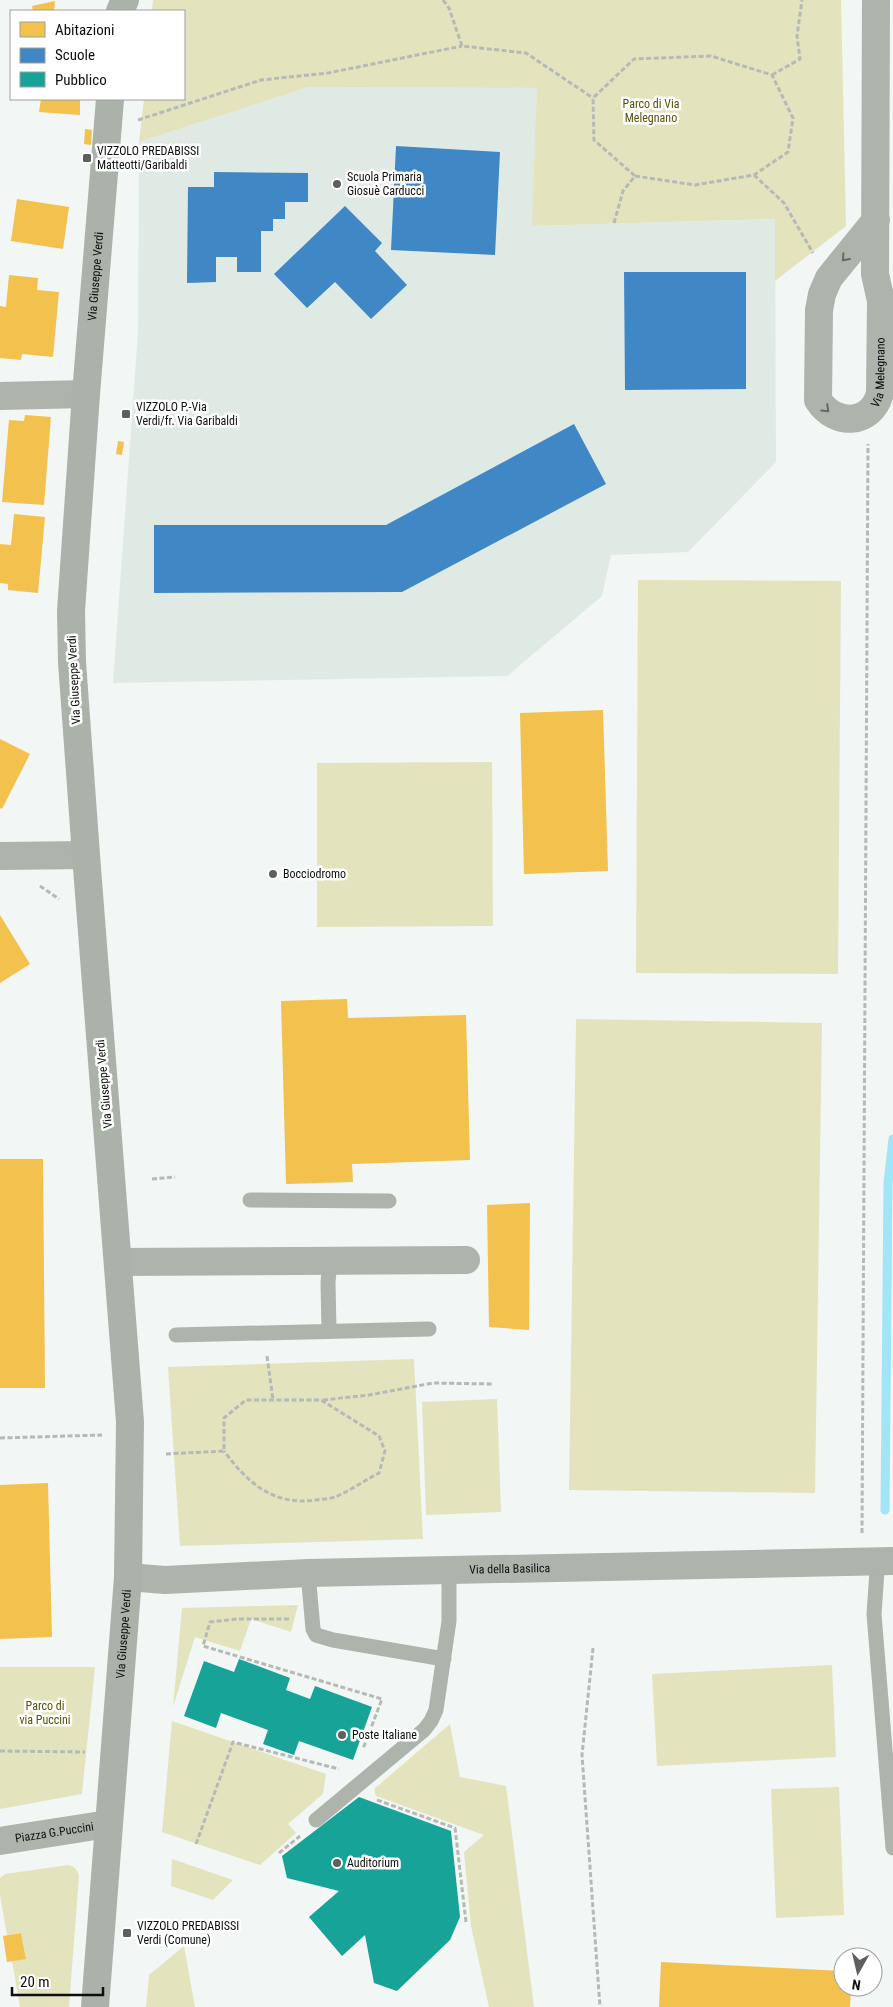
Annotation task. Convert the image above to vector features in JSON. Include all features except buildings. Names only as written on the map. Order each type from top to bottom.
[{"type":"street","name":"Via Melegnano","points":[[876,0],[876,220],[875,274],[880,301],[880,393],[878,402],[868,414],[858,418],[838,418],[823,409],[818,400],[819,310],[829,278],[876,220]]},
{"type":"street","name":"Via Giuseppe Verdi","points":[[95,2007],[103,1919],[108,1824],[116,1753],[128,1577],[130,1435],[72,662],[71,620],[86,394],[110,100]]},
{"type":"street","points":[[0,396],[86,394]]},
{"type":"street","points":[[0,856],[86,855]]},
{"type":"street","points":[[118,1262],[466,1260]]},
{"type":"street","name":"Via della Basilica","points":[[128,1577],[166,1580],[308,1573],[878,1561]]},
{"type":"street","name":"Piazza G.Puccini","points":[[0,1841],[108,1824]]},
{"type":"lane","points":[[250,1200],[389,1201]]},
{"type":"lane","points":[[329,1331],[328,1282],[330,1261]]},
{"type":"lane","points":[[176,1335],[429,1329]]},
{"type":"lane","points":[[878,1561],[874,1614],[893,1848]]},
{"type":"lane","points":[[316,1820],[424,1730],[431,1722],[436,1710],[449,1621],[449,1570]]},
{"type":"lane","points":[[308,1573],[313,1629],[316,1635],[444,1659]]},
{"type":"path","points":[[443,0],[449,8],[462,46]]},
{"type":"path","points":[[772,75],[800,59],[797,36],[802,0]]},
{"type":"path","points":[[138,120],[261,80],[328,73],[462,46],[526,53],[593,98]]},
{"type":"path","points":[[711,56],[772,75],[793,118],[788,152],[754,175],[695,185],[635,176],[594,140],[593,98],[634,59],[711,56]]},
{"type":"path","points":[[754,175],[784,203],[805,242],[829,278]]},
{"type":"path","points":[[614,223],[624,192],[635,176]]},
{"type":"path","points":[[868,414],[878,1561]]},
{"type":"path","points":[[33,880],[60,900]]},
{"type":"path","points":[[152,1179],[175,1177]]},
{"type":"path","points":[[262,1333],[273,1400]]},
{"type":"path","points":[[321,1400],[379,1436],[385,1451],[379,1473],[335,1497],[307,1501],[277,1498],[255,1486],[237,1468],[224,1451],[224,1418],[246,1400],[321,1400],[369,1395],[433,1383],[493,1384]]},
{"type":"path","points":[[102,1426],[102,1445]]},
{"type":"path","points":[[0,1438],[130,1435]]},
{"type":"path","points":[[166,1454],[224,1451]]},
{"type":"path","points":[[312,1619],[237,1619],[210,1622],[203,1646],[382,1699],[360,1758]]},
{"type":"path","points":[[593,1648],[582,1755],[600,2007]]},
{"type":"path","points":[[196,1844],[232,1742],[344,1771]]},
{"type":"path","points":[[0,1751],[116,1753]]},
{"type":"path","points":[[360,1783],[372,1798],[455,1828],[466,1922]]},
{"type":"shaded area","points":[[309,87],[538,88],[533,226],[775,219],[776,462],[688,552],[611,555],[602,596],[507,676],[113,683],[138,332],[139,142]]},
{"type":"green space","name":"Parco di Via Melegnano","points":[[153,0],[841,0],[846,226],[775,281],[775,219],[532,226],[537,88],[309,87],[139,142],[144,100],[185,100],[185,10],[152,10]]},
{"type":"green space","points":[[638,580],[841,581],[838,974],[636,973]]},
{"type":"green space","points":[[492,762],[493,926],[317,927],[317,763]]},
{"type":"green space","points":[[576,1019],[822,1023],[815,1493],[569,1490]]},
{"type":"green space","points":[[414,1359],[423,1539],[180,1546],[168,1367]]},
{"type":"green space","points":[[497,1399],[501,1512],[426,1515],[422,1402]]},
{"type":"green space","points":[[298,1605],[291,1632],[251,1619],[240,1651],[195,1637],[173,1707],[182,1608]]},
{"type":"green space","points":[[832,1665],[836,1757],[657,1766],[652,1674]]},
{"type":"green space","name":"Parco di via Puccini","points":[[0,1667],[95,1667],[82,1794],[0,1809]]},
{"type":"green space","points":[[172,1721],[326,1774],[323,1794],[288,1824],[296,1833],[260,1865],[162,1832]]},
{"type":"green space","points":[[450,1724],[460,1777],[506,1786],[534,2007],[489,2007],[471,1926],[464,1852],[484,1835],[376,1796],[374,1789]]},
{"type":"green space","points":[[839,1787],[844,1915],[776,1918],[771,1789]]},
{"type":"green space","points":[[172,1859],[233,1880],[213,1900],[171,1886]]},
{"type":"green space","points":[[68,1865],[75,1869],[79,1876],[69,2007],[20,2007],[12,1961],[26,1958],[21,1933],[7,1935],[0,1895],[0,1878],[5,1874]]},
{"type":"green space","points":[[184,1946],[195,2007],[146,2007],[149,1975]]},
{"type":"waterway","points":[[885,1510],[888,1183],[893,1139]]},
{"type":"place","name":"VIZZOLO PREDABISSI Matteotti/Garibaldi","points":[[87,158]]},
{"type":"place","name":"Scuola Primaria Giosuè Carducci","points":[[337,184]]},
{"type":"place","name":"VIZZOLO P.-Via Verdi/fr. Via Garibaldi","points":[[126,414]]},
{"type":"place","name":"Bocciodromo","points":[[273,874]]},
{"type":"place","name":"Poste Italiane","points":[[342,1735]]},
{"type":"place","name":"Auditorium","points":[[337,1863]]},
{"type":"place","name":"VIZZOLO PREDABISSI Verdi (Comune)","points":[[127,1933]]}]
